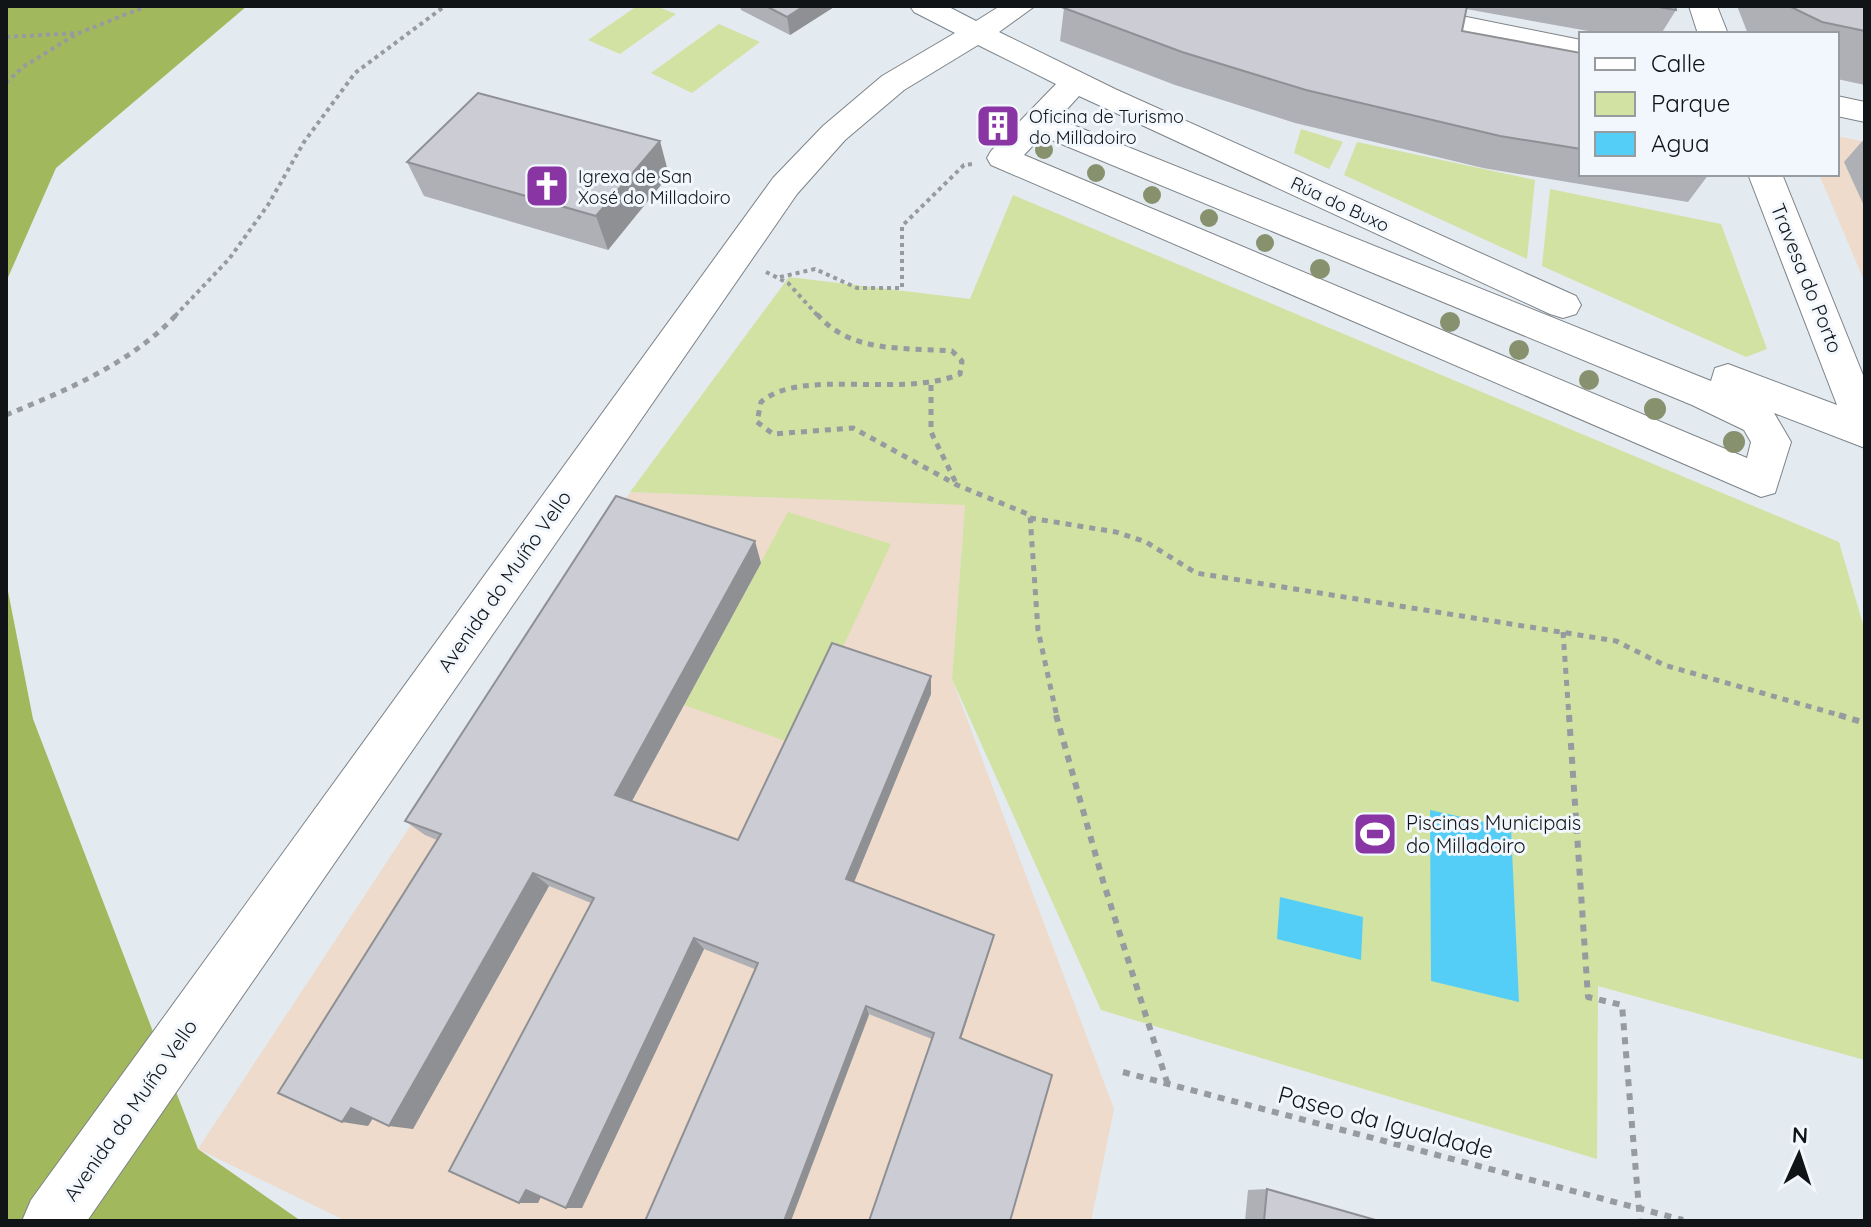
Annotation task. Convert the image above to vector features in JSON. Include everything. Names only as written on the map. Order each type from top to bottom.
[{"type":"street","name":"Rúa do Buxo","points":[[924,6],[1076,81],[1524,288],[1759,405],[1865,430]]},
{"type":"street","name":"Avenida do Muíño Vello","points":[[52,1221],[785,186],[852,116],[893,83],[1021,6]]},
{"type":"street","points":[[1369,6],[1579,49]]},
{"type":"street","points":[[1703,6],[1712,32]]},
{"type":"street","points":[[1037,122],[1706,395],[1759,405],[1771,442],[1761,481],[1003,158],[1037,122],[1076,81]]},
{"type":"street","points":[[1839,106],[1865,112]]},
{"type":"street","name":"Travesa do Porto","points":[[1766,176],[1865,430]]},
{"type":"street","name":"Rúa do Buxo","points":[[1759,405],[1848,384]]},
{"type":"path","points":[[6,83],[23,67],[79,33],[147,6]]},
{"type":"path","points":[[6,415],[66,390],[153,340],[229,259],[268,205],[304,142],[355,73],[445,6]]},
{"type":"path","points":[[6,37],[79,33]]},
{"type":"path","points":[[780,277],[809,268],[826,271],[857,288],[902,288],[902,226],[964,165],[1003,158]]},
{"type":"path","points":[[729,262],[780,277],[842,337],[874,344],[952,351],[962,361],[960,374],[931,385],[807,386],[780,390],[764,398],[757,408],[757,422],[773,434],[853,428],[957,485],[1030,515],[1028,569],[1047,688],[1116,927],[1167,1082]]},
{"type":"path","points":[[931,385],[931,432],[957,485]]},
{"type":"path","points":[[1030,518],[1116,532],[1146,542],[1196,573],[1616,641],[1664,665],[1865,723]]},
{"type":"path","points":[[1563,632],[1588,997],[1622,1005],[1640,1221]]},
{"type":"path","name":"Paseo da Igualdade","points":[[1123,1072],[1683,1220]]},
{"type":"shaded area","points":[[1839,136],[1865,142],[1865,283],[1820,176],[1839,176]]},
{"type":"shaded area","points":[[630,492],[965,504],[952,679],[1114,1109],[1091,1221],[346,1221],[198,1149]]},
{"type":"green space","points":[[6,6],[247,6],[56,168],[6,282]]},
{"type":"green space","points":[[637,6],[656,6],[676,14],[620,54],[588,40]]},
{"type":"green space","points":[[719,24],[760,42],[692,93],[651,73]]},
{"type":"green space","points":[[1301,129],[1343,142],[1329,169],[1294,153]]},
{"type":"green space","points":[[1357,142],[1535,180],[1527,259],[1344,175]]},
{"type":"green space","points":[[1550,189],[1721,224],[1767,349],[1746,357],[1542,266]]},
{"type":"green space","points":[[1013,195],[1839,542],[1865,631],[1865,1060],[1598,986],[1597,1159],[1101,1010],[952,679],[965,505],[630,492],[789,277],[970,299]]},
{"type":"green space","points":[[788,512],[891,544],[797,745],[684,705]]},
{"type":"green space","points":[[6,581],[33,719],[198,1149],[301,1221],[6,1221]]},
{"type":"water","points":[[1430,810],[1511,828],[1519,1002],[1431,981]]},
{"type":"water","points":[[1280,897],[1363,917],[1361,960],[1277,939]]},
{"type":"building","points":[[766,6],[804,6],[787,17]]},
{"type":"building","points":[[1467,6],[1462,31],[1579,53],[1579,149],[1500,136],[1306,90],[1182,52],[1064,8]]},
{"type":"building","points":[[1653,6],[1675,6],[1676,10]]},
{"type":"building","points":[[1789,6],[1865,6],[1865,31],[1822,22]]},
{"type":"building","points":[[478,93],[660,141],[596,216],[407,162]]},
{"type":"building","points":[[616,496],[755,541],[615,795],[738,840],[832,643],[931,676],[846,879],[994,935],[960,1038],[1052,1075],[1010,1221],[869,1221],[934,1033],[866,1006],[784,1221],[645,1221],[758,963],[694,938],[566,1208],[526,1190],[519,1203],[449,1171],[594,898],[533,873],[389,1126],[351,1108],[342,1122],[278,1093],[441,834],[405,821]]},
{"type":"building","points":[[1267,1189],[1379,1221],[1264,1221]]},
{"type":"place","name":"Oficina de Turismo do Milladoiro","points":[[998,126]]},
{"type":"place","name":"Igrexa de San Xosé do Milladoiro","points":[[547,186]]},
{"type":"place","name":"Piscinas Municipais do Milladoiro","points":[[1375,834]]}]
